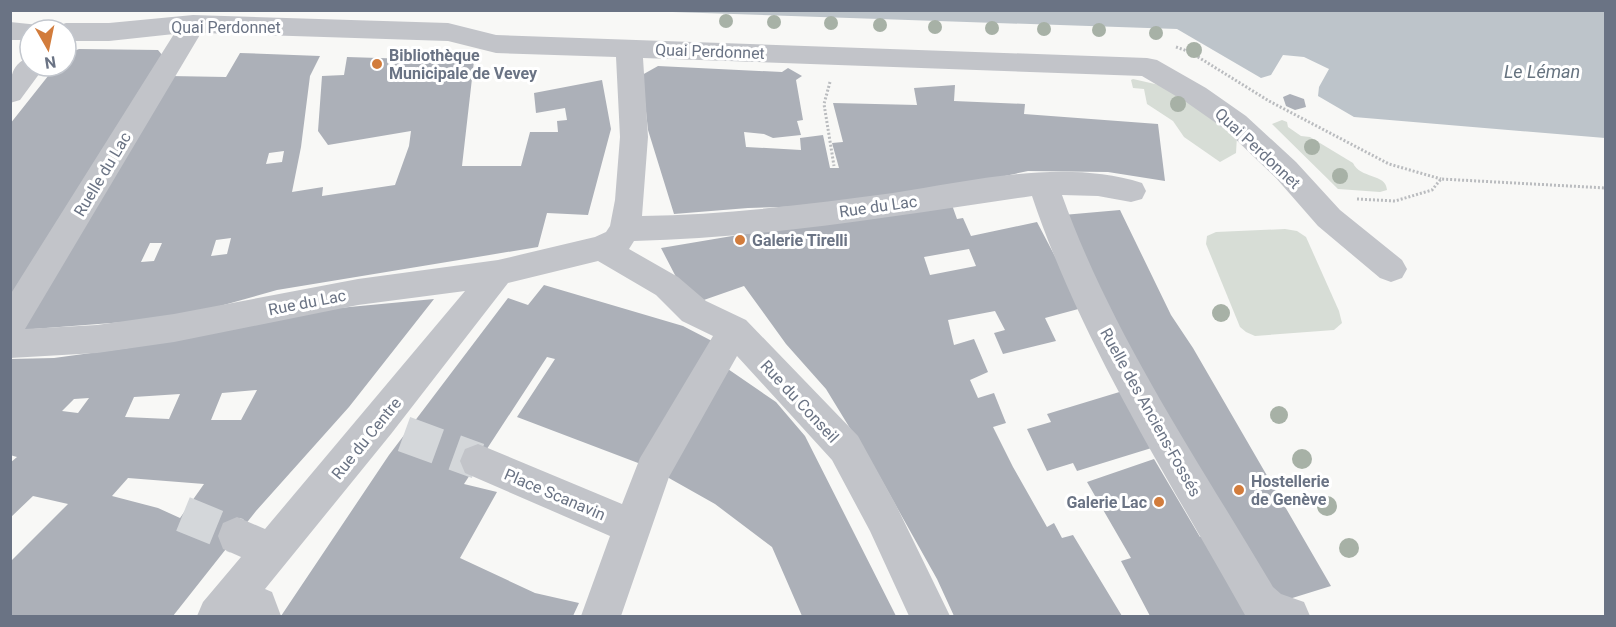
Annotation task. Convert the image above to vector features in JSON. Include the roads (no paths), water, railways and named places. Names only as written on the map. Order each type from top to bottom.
[{"type":"street","name":"Quai Perdonnet","points":[[78,32],[109,32],[193,24],[448,32],[496,44],[1147,67],[1221,110],[1286,170],[1329,218],[1391,269]]},
{"type":"street","name":"Ruelle du Lac","points":[[10,324],[193,24]]},
{"type":"street","points":[[613,238],[630,200],[634,137],[629,49]]},
{"type":"street","points":[[10,93],[22,78]]},
{"type":"street","name":"Rue du Lac","points":[[10,344],[97,339],[164,330],[358,292],[498,273],[613,238],[671,228],[817,215],[1043,183],[1098,185],[1131,191]]},
{"type":"street","name":"Ruelle des Anciens-Fossés","points":[[1043,183],[1053,214],[1104,330],[1119,358],[1259,601],[1272,613],[1290,616]]},
{"type":"street","name":"Rue du Conseil","points":[[613,238],[694,310],[734,330],[844,448],[883,518],[930,616]]},
{"type":"street","name":"Rue du Centre","points":[[236,611],[272,551],[391,428],[498,273]]},
{"type":"street","points":[[601,616],[653,470],[734,330]]},
{"type":"street","name":"Place Scanavin","points":[[478,461],[633,527]]},
{"type":"street","points":[[237,536],[272,551]]},
{"type":"water","name":"Le Léman","points":[[642,11],[1605,11],[1605,138],[1354,117],[1318,96],[1319,87],[1329,69],[1304,57],[1283,55],[1271,75],[1261,78],[1177,29]]},
{"type":"tunnel","points":[[404,434],[478,461]]},
{"type":"tunnel","points":[[183,514],[237,536]]},
{"type":"place","name":"Bibliothèque Municipale de Vevey","points":[[377,64]]},
{"type":"place","name":"Galerie Tirelli","points":[[740,240]]},
{"type":"place","name":"Hostellerie de Genève","points":[[1239,490]]},
{"type":"place","name":"Galerie Lac","points":[[1159,502]]}]
